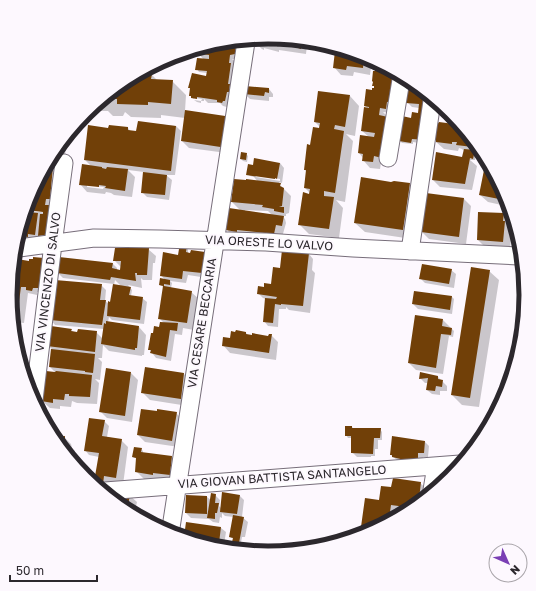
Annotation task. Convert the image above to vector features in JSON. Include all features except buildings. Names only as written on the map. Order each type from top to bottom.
[{"type":"street","name":"VIA CESARE BECCARIA","points":[[171,527],[245,46]]},
{"type":"street","points":[[388,158],[401,83]]},
{"type":"street","points":[[410,251],[431,105]]},
{"type":"street","name":"VIA VINCENZO DI SALVO","points":[[35,390],[64,163]]},
{"type":"street","name":"VIA ORESTE LO VALVO","points":[[22,248],[94,238],[266,242],[516,256]]},
{"type":"street","name":"VIA GIOVAN BATTISTA SANTANGELO","points":[[110,491],[453,465]]},
{"type":"street","points":[[433,484],[436,466]]}]
